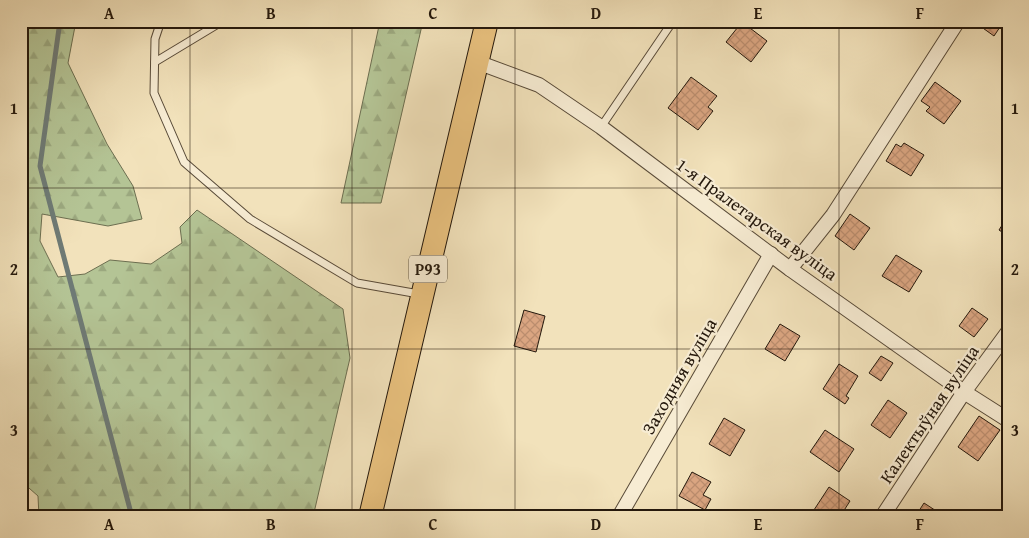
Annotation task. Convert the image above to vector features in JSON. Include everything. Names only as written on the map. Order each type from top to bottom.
[{"type":"main road","name":"Р93","points":[[370,517],[487,21]]},
{"type":"street","points":[[790,268],[833,215],[958,21]]},
{"type":"street","name":"1-я Пралетарская вуліца","points":[[477,62],[539,86],[601,127],[790,268],[964,392],[1008,420]]},
{"type":"street","name":"Заходняя вуліца","points":[[619,517],[771,254]]},
{"type":"street","name":"Калектыўная вуліца","points":[[882,517],[964,392],[1008,332]]},
{"type":"lane","points":[[161,21],[156,39],[154,92],[184,162],[250,219],[357,283],[422,295]]},
{"type":"lane","points":[[155,62],[223,21]]},
{"type":"lane","points":[[601,127],[673,21]]},
{"type":"green space","points":[[21,21],[76,21],[68,63],[107,144],[133,186],[142,219],[108,226],[42,214],[40,241],[58,277],[85,274],[110,260],[151,264],[182,243],[180,227],[197,210],[343,309],[350,358],[313,517],[39,517],[38,496],[21,481]]},
{"type":"green space","points":[[380,21],[423,21],[381,203],[341,203]]},
{"type":"building","points":[[973,21],[1004,21],[994,36]]},
{"type":"building","points":[[742,22],[767,41],[751,62],[726,42]]},
{"type":"building","points":[[691,77],[717,96],[708,107],[713,111],[698,130],[668,108]]},
{"type":"building","points":[[935,82],[961,101],[944,124],[926,111],[930,107],[921,101]]},
{"type":"building","points":[[904,143],[924,155],[911,176],[886,161],[896,144],[901,147]]},
{"type":"building","points":[[850,214],[870,228],[854,250],[835,236]]},
{"type":"building","points":[[1008,216],[1008,236],[999,230]]},
{"type":"building","points":[[896,255],[922,271],[909,292],[882,276]]},
{"type":"building","points":[[972,308],[988,319],[974,337],[959,326]]},
{"type":"building","points":[[524,310],[545,316],[536,352],[514,346]]},
{"type":"building","points":[[780,324],[800,336],[785,361],[765,349]]},
{"type":"building","points":[[881,356],[893,363],[881,381],[869,373]]},
{"type":"building","points":[[839,364],[858,376],[846,396],[849,398],[845,404],[823,389]]},
{"type":"building","points":[[888,400],[907,413],[890,438],[871,425]]},
{"type":"building","points":[[979,416],[1000,430],[978,461],[958,447]]},
{"type":"building","points":[[724,418],[745,430],[730,456],[709,444]]},
{"type":"building","points":[[825,430],[854,449],[839,472],[810,452]]},
{"type":"building","points":[[692,472],[711,482],[703,495],[711,499],[705,510],[679,496]]},
{"type":"building","points":[[829,487],[850,501],[843,512],[848,515],[847,517],[817,517],[812,513]]},
{"type":"building","points":[[924,503],[944,516],[915,517]]},
{"type":"waterway","points":[[60,21],[40,166],[132,517]]}]
